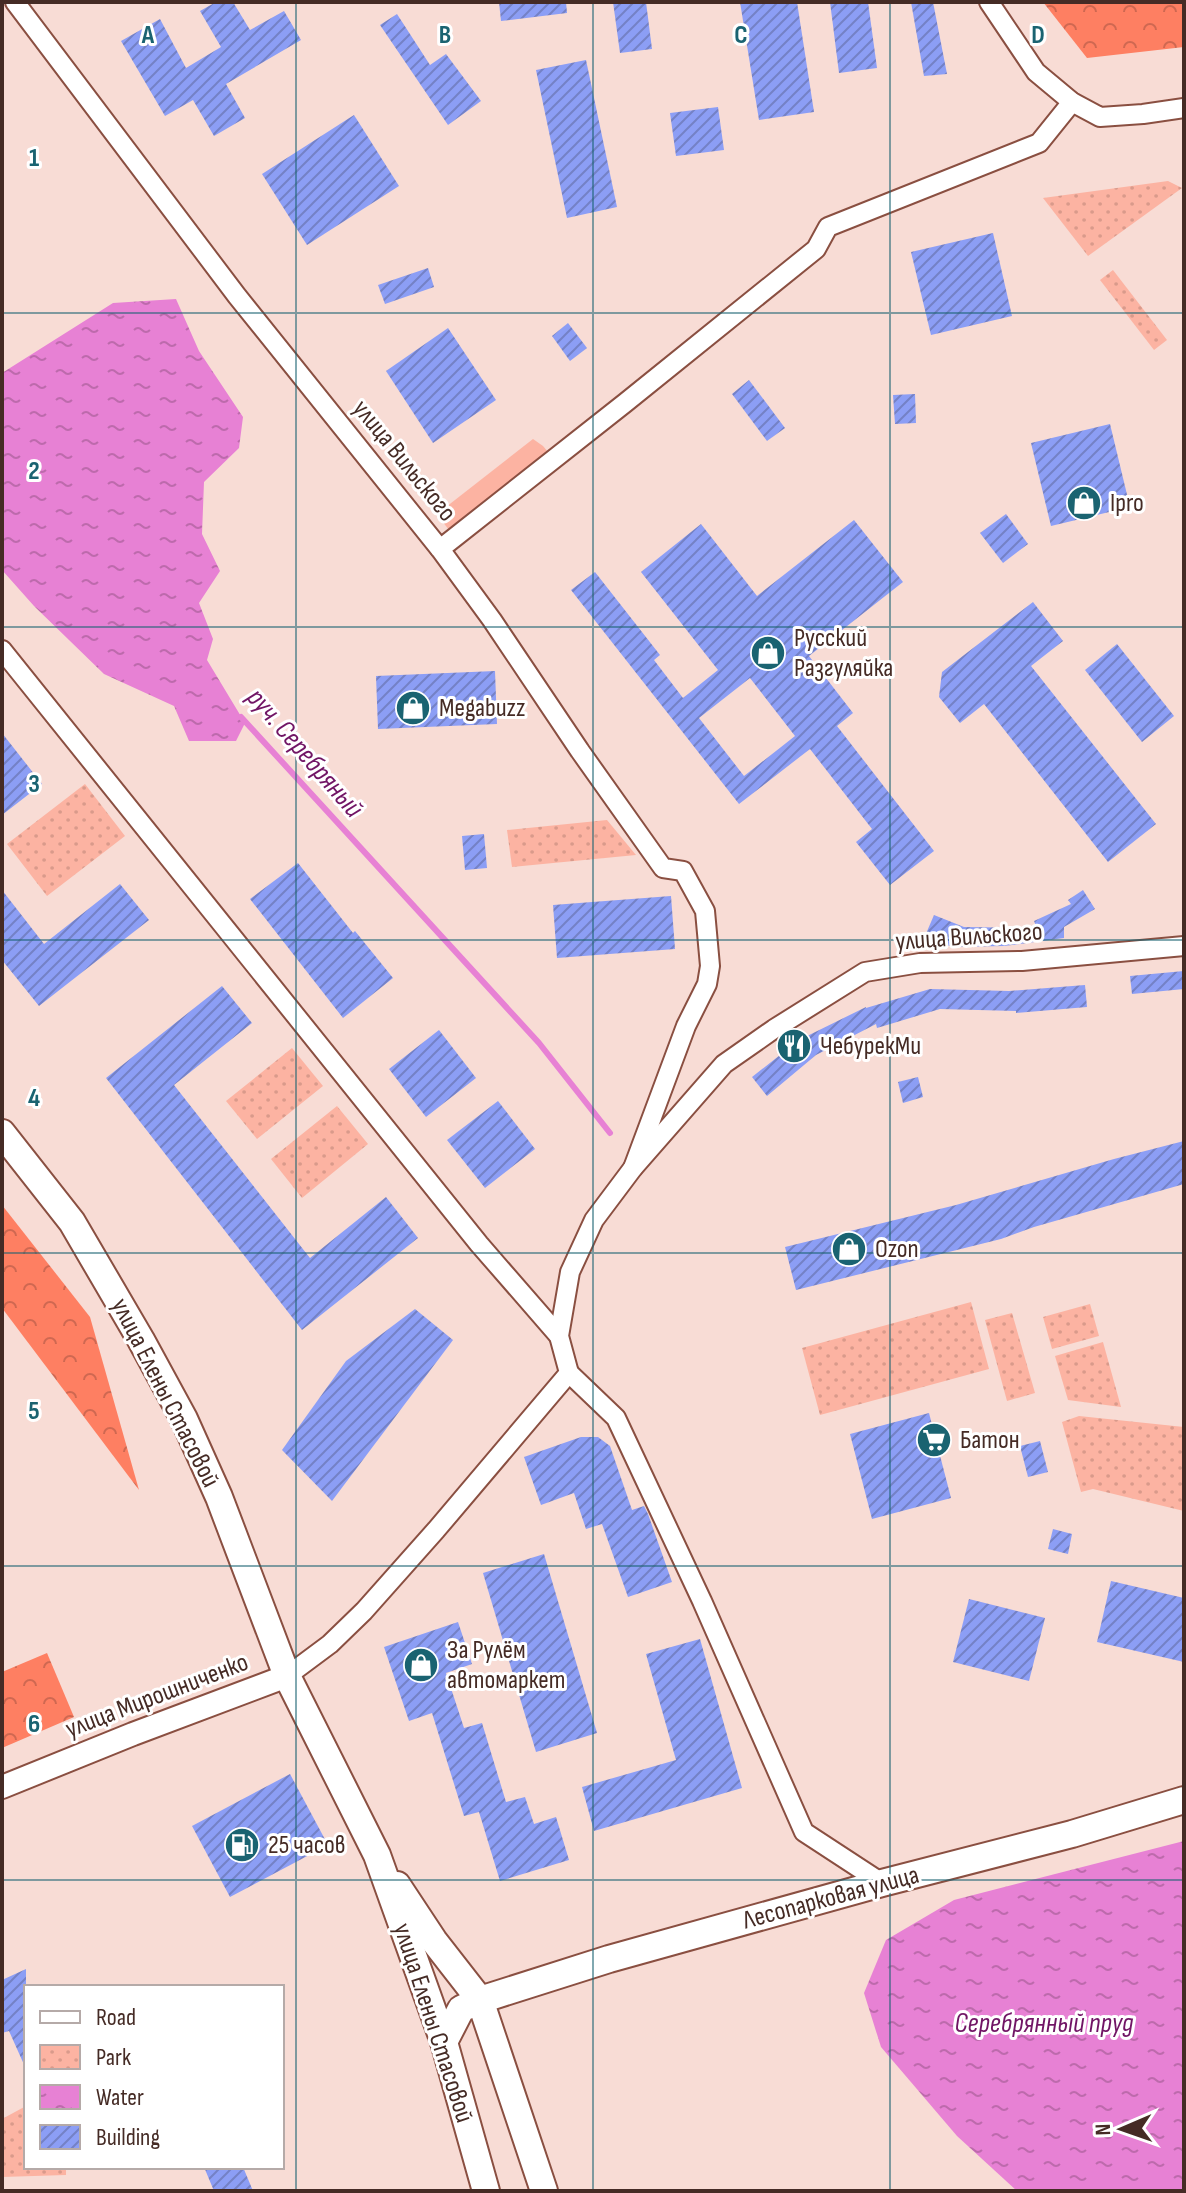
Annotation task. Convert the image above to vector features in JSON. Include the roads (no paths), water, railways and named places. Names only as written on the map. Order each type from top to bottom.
[{"type":"main road","name":"улица Елены Стасовой","points":[[2,1133],[72,1222],[177,1406],[219,1497],[287,1676],[377,1855],[434,1941],[480,2000],[544,2191]]},
{"type":"main road","name":"Лесопарковая улица","points":[[480,2000],[609,1959],[1072,1834],[1184,1800]]},
{"type":"main road","name":"улица Елены Стасовой","points":[[377,1855],[444,2042],[486,2191]]},
{"type":"main road","points":[[444,2042],[461,2009],[480,2000]]},
{"type":"street","name":"улица Вильского","points":[[15,2],[237,296],[440,549],[663,868],[683,871],[705,911],[710,966],[707,984],[686,1026],[633,1168]]},
{"type":"street","points":[[989,2],[1036,72],[1072,102],[1100,117],[1184,108]]},
{"type":"street","points":[[440,549],[816,249],[828,227],[1039,143],[1072,102]]},
{"type":"street","points":[[2,650],[460,1221],[559,1336]]},
{"type":"street","name":"улица Вильского","points":[[633,1168],[724,1064],[865,972],[920,963],[1022,961],[1184,946]]},
{"type":"street","points":[[633,1168],[594,1220],[570,1272],[559,1336],[569,1373],[616,1418],[702,1601],[804,1832],[882,1883]]},
{"type":"street","points":[[287,1676],[330,1644],[364,1611],[569,1373]]},
{"type":"street","name":"улица Мирошниченко","points":[[2,1787],[287,1676]]},
{"type":"water","points":[[176,299],[199,351],[243,417],[239,448],[204,482],[202,534],[220,571],[199,603],[213,639],[207,660],[245,723],[236,741],[189,741],[174,706],[104,674],[2,570],[2,373],[113,303]]},
{"type":"water","name":"Серебрянный пруд","points":[[1184,1841],[1184,2191],[1017,2191],[957,2136],[881,2047],[864,1993],[886,1940],[954,1900]]},
{"type":"waterway","name":"руч. Серебряный","points":[[241,717],[539,1043],[610,1133]]},
{"type":"place","name":"Ipro","points":[[1084,503]]},
{"type":"place","name":"Русский Разгуляйка","points":[[768,653]]},
{"type":"place","name":"Megabuzz","points":[[413,708]]},
{"type":"place","name":"ЧебурекМи","points":[[794,1046]]},
{"type":"place","name":"Ozon","points":[[849,1249]]},
{"type":"place","name":"Батон","points":[[934,1440]]},
{"type":"place","name":"За Рулём автомаркет","points":[[421,1665]]},
{"type":"place","name":"25 часов","points":[[242,1845]]}]
